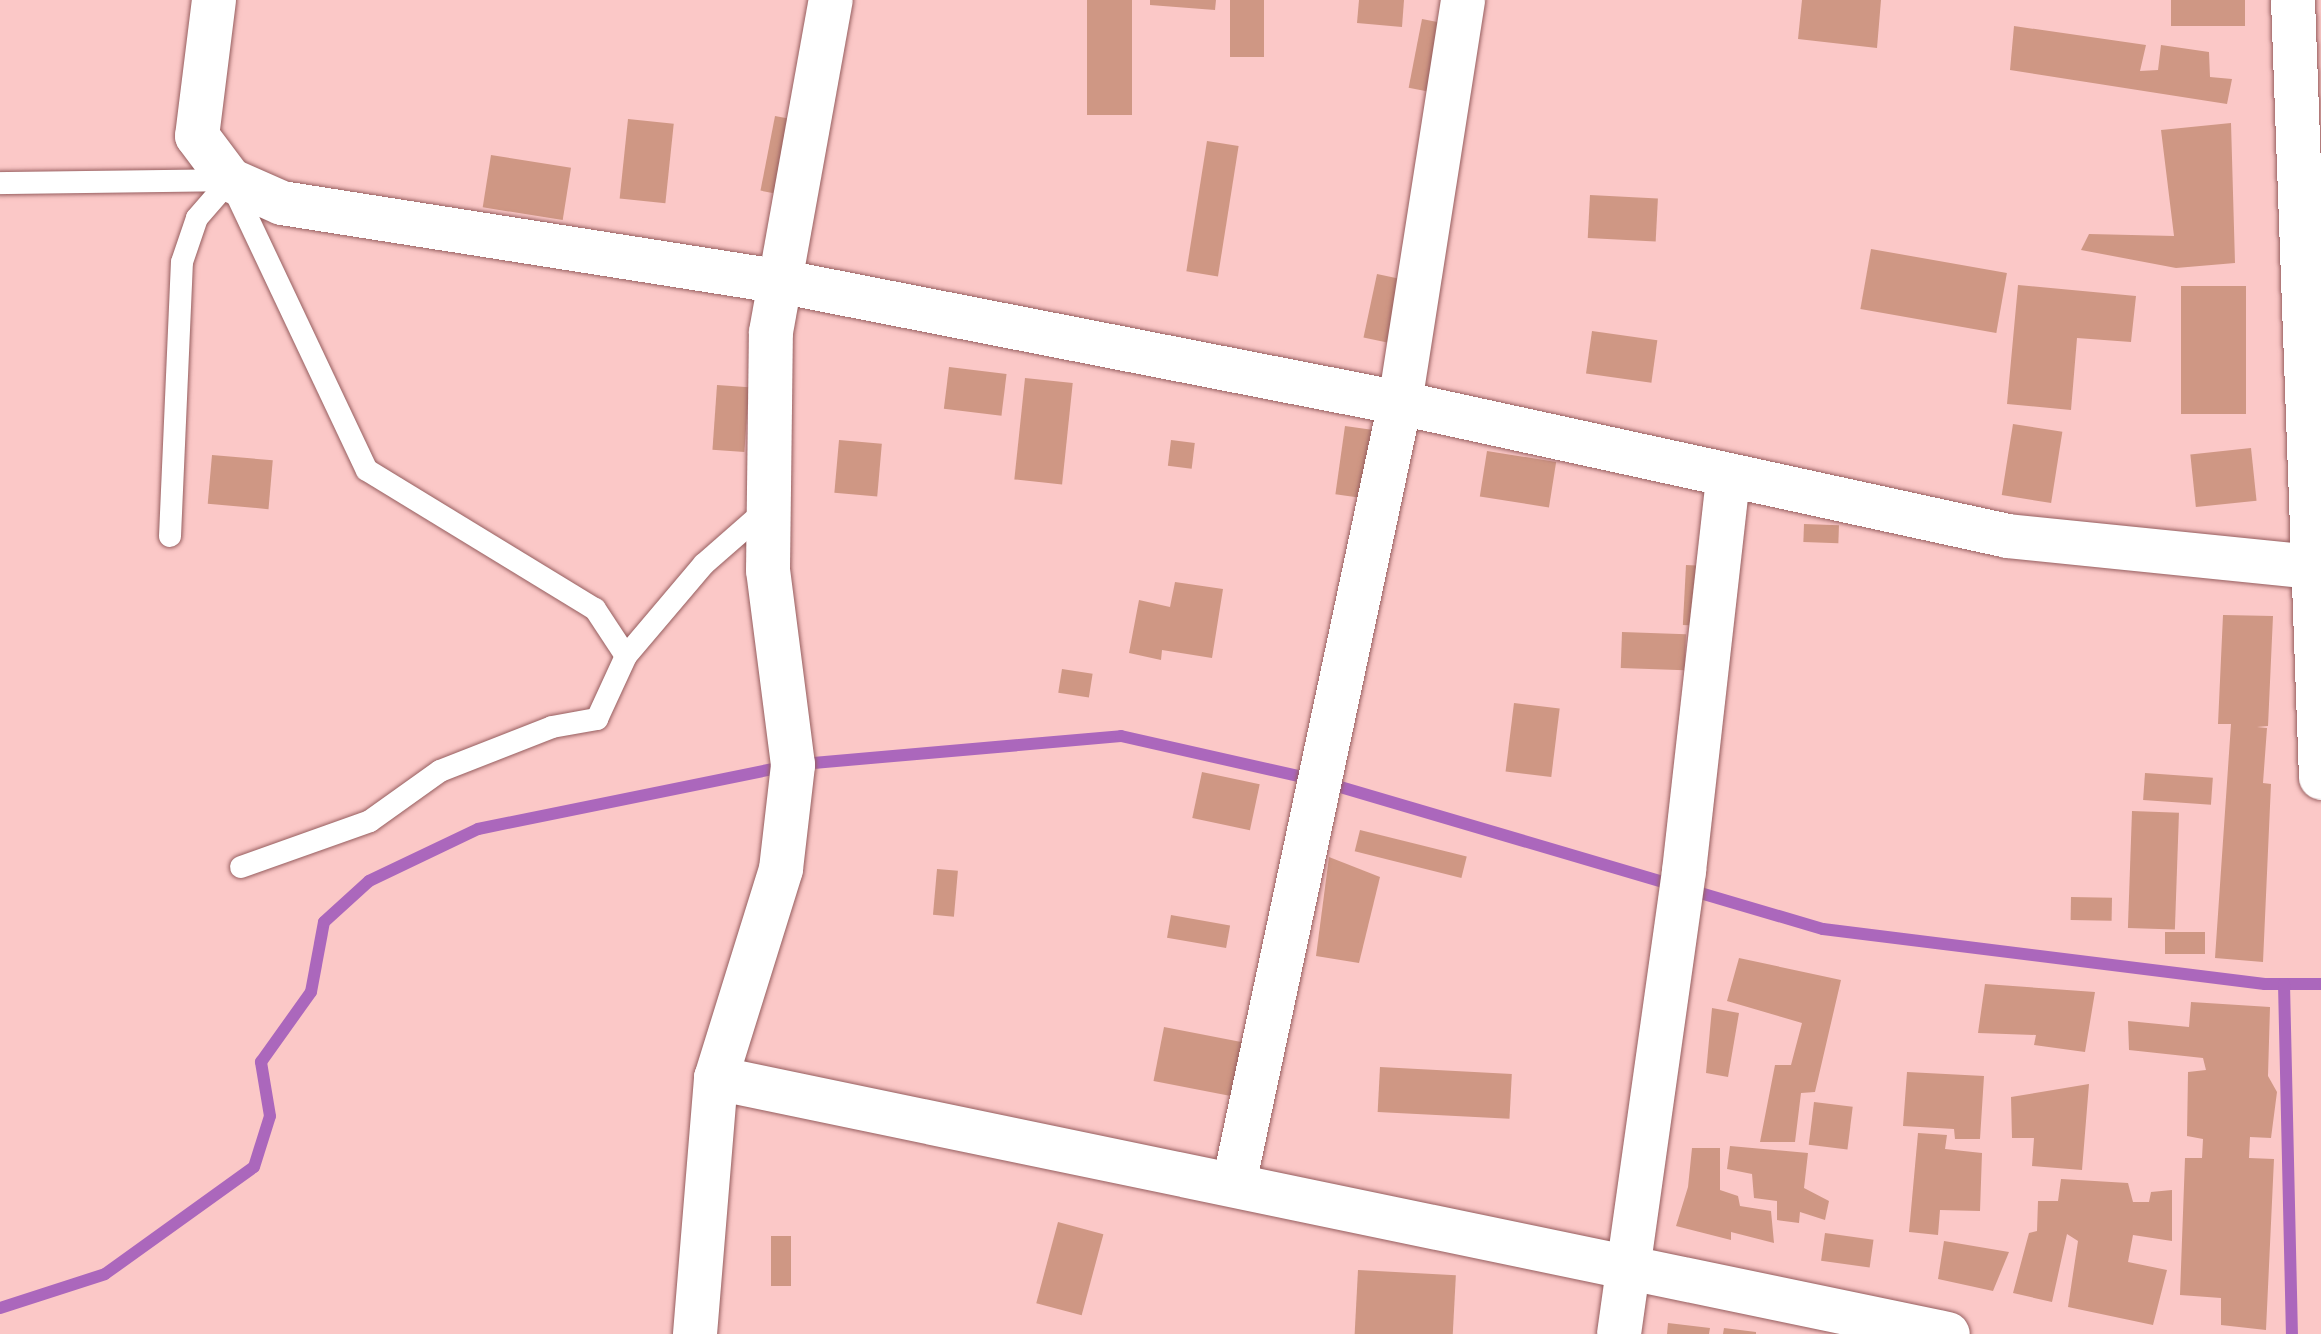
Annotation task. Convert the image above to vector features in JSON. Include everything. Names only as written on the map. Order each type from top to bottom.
[{"type":"street","points":[[214,0],[197,136],[230,180],[282,203],[779,282],[1400,403],[2008,536],[2318,568]]},
{"type":"street","points":[[695,1334],[716,1078],[781,869],[793,765],[768,571],[771,332],[831,0]]},
{"type":"street","points":[[1234,1184],[1400,403],[1463,0]]},
{"type":"street","points":[[2293,0],[2318,568],[2321,777]]},
{"type":"street","points":[[1619,1334],[1681,896],[1728,477]]},
{"type":"street","points":[[716,1078],[1948,1334]]},
{"type":"lane","points":[[0,183],[230,180]]},
{"type":"lane","points":[[170,536],[182,262],[197,218],[230,180]]},
{"type":"lane","points":[[230,180],[367,470],[595,609],[626,656]]},
{"type":"lane","points":[[241,867],[370,821],[440,771],[552,727],[597,719],[626,656],[704,564],[769,507]]},
{"type":"building","points":[[1087,0],[1132,0],[1132,115],[1087,115]]},
{"type":"building","points":[[1150,0],[1216,0],[1215,10],[1150,5]]},
{"type":"building","points":[[1230,0],[1264,0],[1264,57],[1230,57]]},
{"type":"building","points":[[1359,0],[1404,0],[1402,27],[1357,23]]},
{"type":"building","points":[[1802,0],[1881,0],[1877,48],[1798,39]]},
{"type":"building","points":[[2171,0],[2245,0],[2245,26],[2171,26]]},
{"type":"building","points":[[1422,19],[1448,24],[1434,93],[1409,88]]},
{"type":"building","points":[[2014,26],[2146,45],[2140,71],[2158,70],[2161,45],[2209,52],[2210,77],[2232,79],[2227,104],[2010,70]]},
{"type":"building","points":[[775,116],[806,122],[792,197],[760,191]]},
{"type":"building","points":[[628,119],[674,124],[665,203],[620,199]]},
{"type":"building","points":[[2231,123],[2235,263],[2176,268],[2081,250],[2089,234],[2174,236],[2161,130]]},
{"type":"building","points":[[1207,141],[1239,146],[1218,276],[1186,271]]},
{"type":"building","points":[[491,155],[571,168],[563,220],[483,207]]},
{"type":"building","points":[[1590,195],[1658,199],[1656,241],[1588,238]]},
{"type":"building","points":[[1871,249],[2007,273],[1996,333],[1860,309]]},
{"type":"building","points":[[1377,274],[1405,280],[1392,344],[1363,338]]},
{"type":"building","points":[[2018,285],[2136,296],[2131,342],[2077,338],[2071,410],[2007,404]]},
{"type":"building","points":[[2181,286],[2246,286],[2246,414],[2181,414]]},
{"type":"building","points":[[1592,331],[1657,340],[1651,383],[1586,374]]},
{"type":"building","points":[[949,367],[1007,374],[1001,416],[944,409]]},
{"type":"building","points":[[1025,378],[1073,383],[1062,484],[1014,479]]},
{"type":"building","points":[[717,385],[749,387],[744,452],[712,450]]},
{"type":"building","points":[[2013,424],[2062,432],[2051,503],[2002,495]]},
{"type":"building","points":[[1345,426],[1379,431],[1369,499],[1335,494]]},
{"type":"building","points":[[839,440],[882,444],[877,497],[834,493]]},
{"type":"building","points":[[1171,440],[1195,443],[1192,469],[1168,466]]},
{"type":"building","points":[[2251,448],[2257,501],[2196,507],[2190,454]]},
{"type":"building","points":[[1487,451],[1556,462],[1549,507],[1480,496]]},
{"type":"building","points":[[212,455],[273,460],[268,509],[208,504]]},
{"type":"building","points":[[1804,524],[1839,525],[1838,543],[1803,542]]},
{"type":"building","points":[[1686,565],[1707,566],[1704,626],[1683,625]]},
{"type":"building","points":[[1175,582],[1223,589],[1212,658],[1162,650],[1161,660],[1129,653],[1139,600],[1170,607]]},
{"type":"building","points":[[2223,615],[2273,616],[2268,726],[2257,727],[2267,728],[2263,783],[2271,784],[2263,962],[2215,958],[2231,724],[2218,724]]},
{"type":"building","points":[[1622,632],[1686,634],[1685,670],[1621,668]]},
{"type":"building","points":[[1062,669],[1093,674],[1089,698],[1058,693]]},
{"type":"building","points":[[1514,703],[1560,709],[1551,777],[1506,771]]},
{"type":"building","points":[[1202,772],[1260,784],[1250,830],[1192,818]]},
{"type":"building","points":[[2145,773],[2213,778],[2211,805],[2143,800]]},
{"type":"building","points":[[2132,811],[2179,813],[2175,930],[2128,928]]},
{"type":"building","points":[[1360,830],[1467,857],[1461,878],[1355,851]]},
{"type":"building","points":[[1329,857],[1380,877],[1359,963],[1316,956]]},
{"type":"building","points":[[937,869],[958,871],[954,917],[933,915]]},
{"type":"building","points":[[2071,897],[2112,898],[2112,921],[2071,920]]},
{"type":"building","points":[[1171,915],[1230,925],[1226,948],[1167,938]]},
{"type":"building","points":[[2165,932],[2205,932],[2205,954],[2165,954]]},
{"type":"building","points":[[1739,958],[1841,980],[1815,1092],[1801,1093],[1795,1142],[1760,1142],[1775,1065],[1791,1065],[1802,1023],[1727,1001]]},
{"type":"building","points":[[1985,984],[2095,992],[2085,1052],[2034,1045],[2036,1035],[1978,1033]]},
{"type":"building","points":[[2191,1002],[2270,1007],[2268,1076],[2277,1092],[2271,1138],[2250,1137],[2249,1158],[2274,1159],[2266,1330],[2221,1325],[2221,1298],[2180,1295],[2185,1158],[2202,1158],[2203,1139],[2187,1136],[2188,1072],[2206,1070],[2203,1058],[2129,1050],[2128,1021],[2189,1027]]},
{"type":"building","points":[[1712,1008],[1739,1013],[1728,1077],[1706,1073]]},
{"type":"building","points":[[1164,1027],[1243,1042],[1232,1096],[1154,1081]]},
{"type":"building","points":[[1380,1067],[1512,1074],[1509,1119],[1378,1112]]},
{"type":"building","points":[[1907,1072],[1984,1076],[1980,1139],[1955,1139],[1954,1129],[1903,1126]]},
{"type":"building","points":[[2089,1084],[2082,1170],[2032,1166],[2034,1138],[2012,1138],[2011,1097]]},
{"type":"building","points":[[1814,1102],[1853,1107],[1847,1149],[1809,1145]]},
{"type":"building","points":[[1918,1133],[1947,1135],[1945,1149],[1982,1153],[1980,1211],[1940,1210],[1938,1235],[1909,1232]]},
{"type":"building","points":[[1730,1146],[1808,1153],[1804,1188],[1829,1201],[1825,1220],[1800,1212],[1799,1223],[1777,1220],[1777,1201],[1754,1198],[1752,1174],[1727,1169]]},
{"type":"building","points":[[1692,1148],[1720,1148],[1720,1190],[1738,1196],[1740,1206],[1771,1211],[1774,1243],[1731,1232],[1731,1240],[1676,1226],[1688,1187]]},
{"type":"building","points":[[2061,1179],[2128,1183],[2133,1202],[2149,1202],[2151,1192],[2172,1190],[2172,1241],[2133,1235],[2128,1262],[2167,1270],[2153,1325],[2068,1307],[2078,1241],[2067,1234],[2052,1302],[2013,1293],[2029,1233],[2037,1231],[2038,1201],[2058,1201]]},
{"type":"building","points":[[1058,1222],[1103,1234],[1082,1315],[1036,1303]]},
{"type":"building","points":[[1825,1233],[1874,1240],[1870,1268],[1821,1261]]},
{"type":"building","points":[[771,1236],[791,1236],[791,1286],[771,1286]]},
{"type":"building","points":[[1944,1241],[2009,1252],[1993,1291],[1938,1279]]},
{"type":"building","points":[[1358,1270],[1456,1275],[1453,1334],[1355,1334]]},
{"type":"building","points":[[1668,1323],[1710,1328],[1709,1334],[1667,1334]]},
{"type":"building","points":[[1724,1328],[1756,1332],[1756,1334],[1723,1334]]},
{"type":"waterway","points":[[802,764],[1121,736],[1320,781],[1823,929],[2265,984],[2321,984]]},
{"type":"waterway","points":[[0,1308],[105,1274],[254,1167],[270,1116],[261,1062],[311,992],[324,922],[369,881],[478,829],[784,767]]},
{"type":"waterway","points":[[2284,984],[2292,1334]]}]
